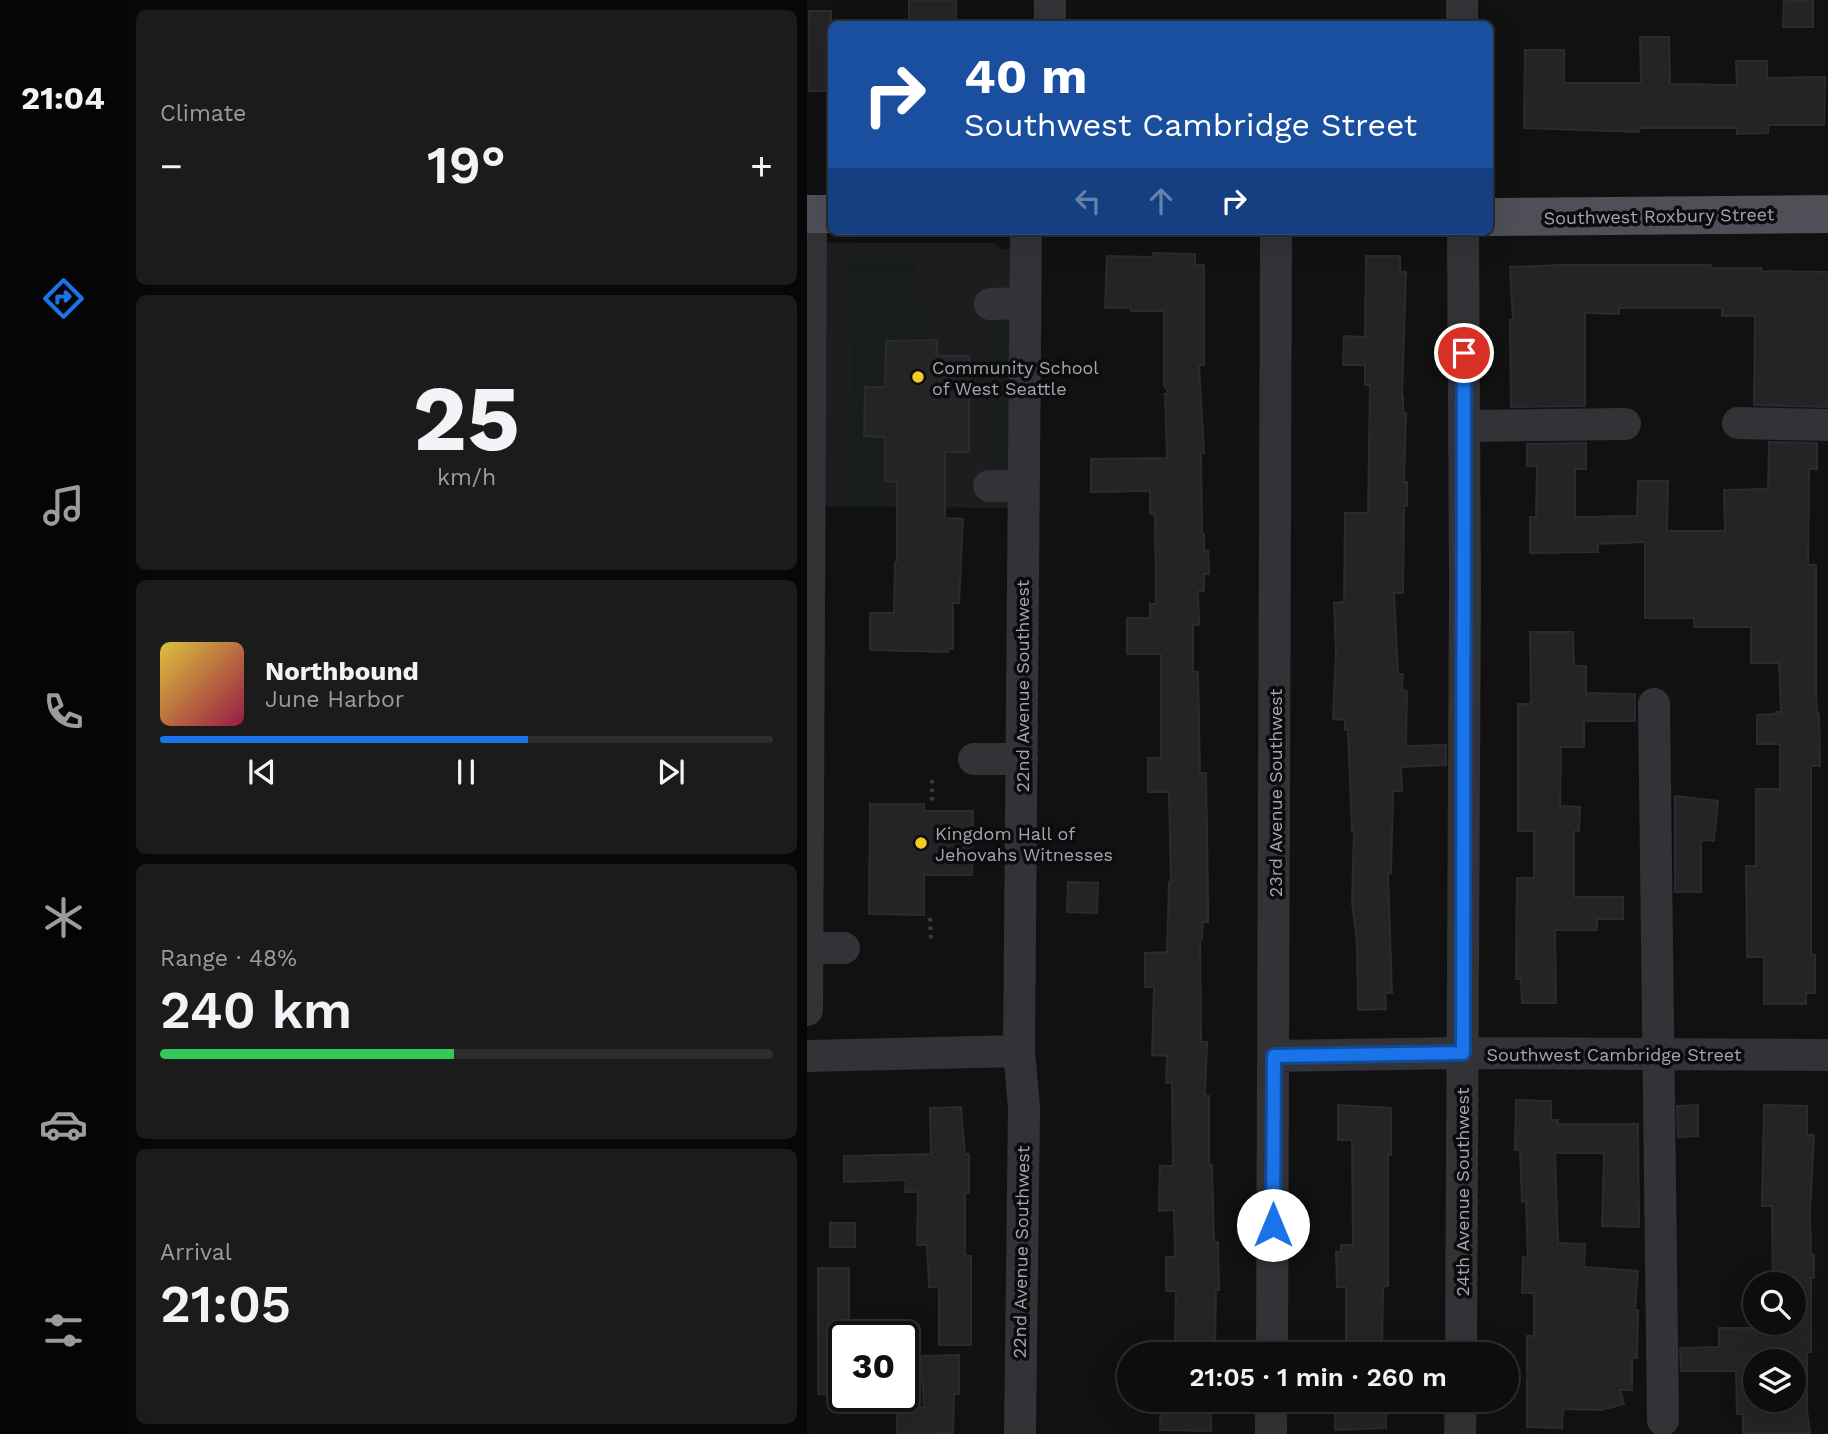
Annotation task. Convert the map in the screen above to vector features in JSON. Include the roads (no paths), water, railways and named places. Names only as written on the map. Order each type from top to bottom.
[{"type":"main road","name":"Southwest Roxbury Street","points":[[1493,217],[1828,214]]},
{"type":"street","points":[[1050,0],[1050,21]]},
{"type":"street","points":[[1462,0],[1462,21]]},
{"type":"street","points":[[807,1010],[817,214]]},
{"type":"street","name":"22nd Avenue Southwest","points":[[1020,1434],[1024,1108],[1019,1051],[1026,235]]},
{"type":"street","name":"23rd Avenue Southwest","points":[[1272,1342],[1276,235]]},
{"type":"street","name":"24th Avenue Southwest","points":[[1461,1342],[1465,426],[1463,235]]},
{"type":"street","points":[[990,304],[1025,303]]},
{"type":"street","points":[[1738,423],[1828,425]]},
{"type":"street","points":[[1465,426],[1625,424]]},
{"type":"street","points":[[989,486],[1023,486]]},
{"type":"street","points":[[1654,704],[1663,1420]]},
{"type":"street","points":[[974,759],[1022,759]]},
{"type":"street","points":[[808,948],[844,948]]},
{"type":"street","points":[[807,1056],[1019,1051]]},
{"type":"street","name":"Southwest Cambridge Street","points":[[1274,1056],[1463,1053],[1828,1055]]},
{"type":"street","points":[[1271,1412],[1271,1434]]},
{"type":"street","points":[[1460,1412],[1460,1434]]},
{"type":"place","name":"Community School of West Seattle","points":[[918,377]]},
{"type":"place","name":"Kingdom Hall of Jehovahs Witnesses","points":[[921,843]]}]
